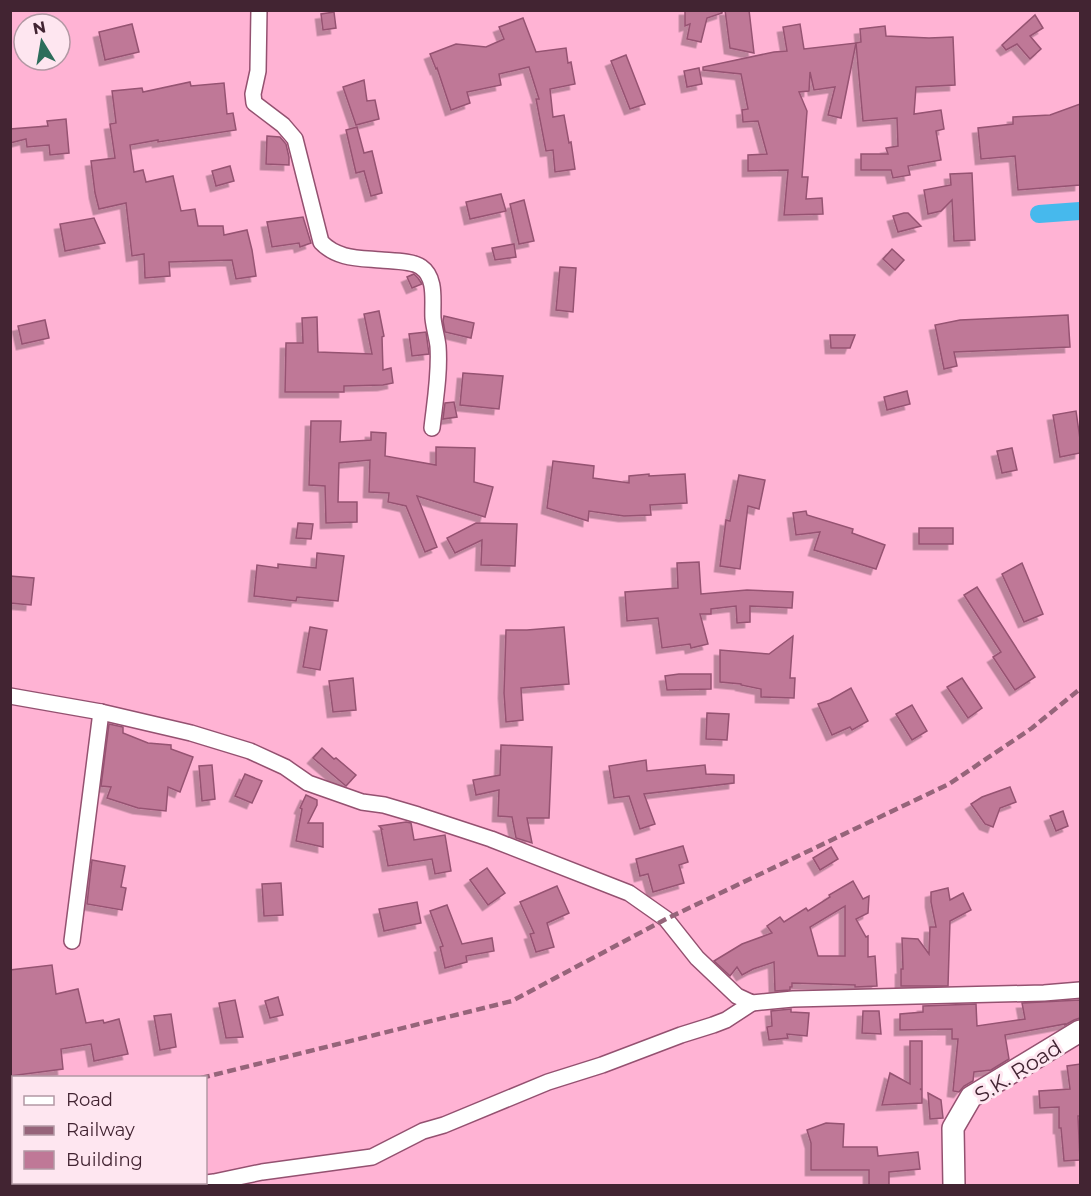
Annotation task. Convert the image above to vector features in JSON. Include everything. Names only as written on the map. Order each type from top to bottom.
[{"type":"main road","name":"S.K. Road","points":[[954,1185],[953,1128],[971,1098],[1080,1031]]},
{"type":"street","points":[[259,10],[258,71],[253,94],[254,103],[283,125],[295,139],[321,242],[329,251],[349,257],[398,261],[420,266],[429,275],[433,291],[438,345],[438,376],[432,428]]},
{"type":"street","points":[[10,696],[100,712],[191,733],[250,751],[285,766],[308,783],[362,802],[384,805],[491,839],[628,893],[666,920],[697,958],[737,996],[752,1003]]},
{"type":"street","points":[[72,941],[100,712]]},
{"type":"street","points":[[207,1183],[262,1172],[372,1157],[423,1131],[444,1125],[548,1082],[726,1020],[752,1003],[793,999],[1044,993],[1080,990]]},
{"type":"building","points":[[685,10],[722,10],[722,13],[707,18],[701,42],[687,39],[690,24],[685,26]]},
{"type":"building","points":[[725,10],[749,10],[754,53],[730,48]]},
{"type":"building","points":[[334,12],[336,28],[323,30],[321,14]]},
{"type":"building","points":[[1035,15],[1043,28],[1030,36],[1041,49],[1030,59],[1017,44],[1006,50],[1002,45]]},
{"type":"building","points":[[523,18],[536,52],[566,48],[568,63],[571,62],[575,84],[550,89],[553,117],[564,115],[575,169],[555,172],[553,150],[546,151],[536,99],[539,99],[529,67],[499,74],[501,85],[467,92],[470,103],[451,110],[430,54],[456,44],[486,47],[504,39],[499,27]]},
{"type":"building","points":[[132,24],[139,52],[105,60],[99,32]]},
{"type":"building","points":[[800,24],[804,49],[856,43],[841,118],[828,115],[835,87],[814,90],[810,72],[809,91],[799,92],[807,111],[802,177],[808,177],[806,199],[822,198],[823,214],[784,215],[788,170],[748,171],[748,155],[767,154],[758,121],[743,122],[742,110],[748,109],[741,74],[703,70],[703,67],[787,51],[783,27]]},
{"type":"building","points":[[885,26],[886,36],[953,37],[955,85],[916,87],[914,114],[941,110],[944,129],[936,131],[941,160],[908,166],[910,175],[893,178],[891,170],[861,170],[861,154],[888,154],[886,148],[898,146],[897,118],[863,121],[856,43],[861,42],[860,29]]},
{"type":"building","points":[[626,55],[645,104],[630,109],[611,61]]},
{"type":"building","points":[[699,68],[702,84],[687,87],[684,71]]},
{"type":"building","points":[[364,80],[367,101],[375,100],[379,119],[356,125],[343,87]]},
{"type":"building","points":[[190,82],[191,86],[224,83],[227,114],[233,113],[236,130],[130,145],[134,172],[143,170],[146,182],[173,176],[181,211],[195,209],[198,226],[223,226],[224,235],[247,230],[256,276],[236,279],[232,260],[169,262],[170,276],[145,278],[144,254],[132,256],[126,203],[99,209],[91,161],[115,158],[110,124],[116,123],[112,91],[142,88],[143,92]]},
{"type":"building","points":[[1080,104],[1080,185],[1018,190],[1015,156],[981,159],[978,128],[1013,124],[1013,117],[1050,115]]},
{"type":"building","points":[[66,119],[69,153],[50,155],[49,145],[27,147],[26,139],[10,143],[10,129],[48,126],[47,121]]},
{"type":"building","points":[[357,127],[364,153],[372,151],[382,193],[371,196],[364,171],[356,173],[346,130]]},
{"type":"building","points":[[267,136],[280,137],[286,144],[289,165],[266,164]]},
{"type":"building","points":[[230,166],[234,181],[216,186],[212,171]]},
{"type":"building","points":[[972,173],[975,240],[954,241],[952,200],[941,211],[928,214],[924,190],[951,185],[950,174]]},
{"type":"building","points":[[501,194],[506,211],[470,219],[466,202]]},
{"type":"building","points":[[524,200],[534,241],[519,244],[510,204]]},
{"type":"building","points":[[908,213],[921,226],[898,232],[893,216]]},
{"type":"building","points":[[303,217],[311,243],[300,247],[299,243],[272,247],[267,222]]},
{"type":"building","points":[[94,218],[105,243],[65,251],[60,224]]},
{"type":"building","points":[[514,244],[516,257],[495,260],[492,248]]},
{"type":"building","points":[[892,249],[904,260],[895,270],[883,259]]},
{"type":"building","points":[[560,267],[576,268],[573,312],[556,310]]},
{"type":"building","points":[[414,274],[422,284],[412,288],[407,277]]},
{"type":"building","points":[[379,311],[384,336],[382,337],[383,370],[391,368],[393,383],[344,386],[344,392],[285,392],[286,343],[303,343],[302,318],[317,317],[318,352],[372,354],[364,314]]},
{"type":"building","points":[[1068,315],[1070,347],[954,352],[957,366],[944,369],[935,325],[960,320]]},
{"type":"building","points":[[444,316],[474,323],[471,338],[445,332]]},
{"type":"building","points":[[45,320],[49,338],[22,344],[18,326]]},
{"type":"building","points":[[426,332],[429,354],[412,356],[409,334]]},
{"type":"building","points":[[830,335],[855,335],[850,348],[831,348]]},
{"type":"building","points":[[463,373],[503,376],[499,409],[460,405]]},
{"type":"building","points":[[907,391],[910,404],[887,410],[884,397]]},
{"type":"building","points":[[454,402],[457,417],[443,419],[445,403]]},
{"type":"building","points":[[1076,411],[1080,453],[1060,457],[1053,415]]},
{"type":"building","points":[[311,421],[341,421],[340,442],[371,440],[371,432],[386,433],[385,456],[436,465],[436,447],[475,448],[474,482],[493,487],[485,517],[417,496],[437,547],[425,552],[406,506],[388,502],[389,493],[369,492],[370,460],[339,463],[338,502],[357,502],[357,522],[326,523],[325,486],[309,485]]},
{"type":"building","points":[[1012,448],[1017,470],[1002,473],[997,451]]},
{"type":"building","points":[[553,461],[594,466],[593,478],[629,483],[629,476],[685,474],[687,503],[650,505],[651,515],[624,516],[589,511],[588,521],[547,508]]},
{"type":"building","points":[[739,475],[765,480],[759,509],[748,506],[740,569],[720,566],[726,520],[730,521]]},
{"type":"building","points":[[806,511],[807,515],[853,529],[852,533],[885,545],[876,569],[814,550],[820,532],[796,535],[793,513]]},
{"type":"building","points":[[298,523],[313,524],[311,539],[296,538]]},
{"type":"building","points":[[476,523],[517,524],[515,566],[481,565],[482,540],[455,553],[447,538]]},
{"type":"building","points":[[919,528],[953,528],[953,544],[919,544]]},
{"type":"building","points":[[317,553],[344,556],[338,601],[297,597],[296,601],[254,596],[257,565],[278,568],[278,564],[316,568]]},
{"type":"building","points":[[699,562],[701,594],[747,590],[793,592],[792,608],[750,606],[750,622],[737,623],[736,606],[711,609],[711,614],[700,614],[708,644],[691,648],[690,644],[662,648],[658,618],[627,621],[625,592],[678,588],[677,563]]},
{"type":"building","points":[[1022,563],[1043,614],[1024,622],[1002,574]]},
{"type":"building","points":[[10,576],[34,578],[31,605],[10,603]]},
{"type":"building","points":[[977,587],[1035,677],[1015,690],[993,657],[1001,652],[964,595]]},
{"type":"building","points":[[310,627],[327,630],[320,670],[303,667]]},
{"type":"building","points":[[564,627],[569,684],[521,688],[523,720],[506,722],[504,693],[506,630]]},
{"type":"building","points":[[793,636],[790,678],[795,678],[794,698],[761,697],[761,689],[720,682],[720,650],[769,654]]},
{"type":"building","points":[[711,674],[711,689],[667,690],[665,676]]},
{"type":"building","points":[[353,678],[356,710],[333,712],[329,681]]},
{"type":"building","points":[[962,678],[982,708],[968,718],[947,687]]},
{"type":"building","points":[[851,688],[868,721],[852,730],[850,727],[832,735],[818,704]]},
{"type":"building","points":[[912,705],[927,731],[912,740],[896,714]]},
{"type":"building","points":[[707,713],[729,714],[727,740],[706,739]]},
{"type":"building","points":[[109,724],[123,727],[123,733],[148,743],[171,745],[171,749],[193,757],[180,792],[168,787],[166,811],[138,808],[107,798],[111,787],[101,786]]},
{"type":"building","points":[[501,745],[552,747],[549,818],[527,818],[532,843],[516,838],[512,817],[498,816],[499,790],[476,795],[473,780],[500,775]]},
{"type":"building","points":[[322,748],[356,775],[346,786],[313,758]]},
{"type":"building","points":[[646,760],[647,771],[705,765],[706,774],[734,775],[734,783],[644,794],[655,824],[640,829],[629,796],[614,798],[609,766]]},
{"type":"building","points":[[212,765],[215,799],[202,801],[199,766]]},
{"type":"building","points":[[245,774],[262,781],[252,803],[235,796]]},
{"type":"building","points":[[1010,787],[1016,802],[1000,808],[993,827],[985,824],[971,804],[982,797]]},
{"type":"building","points":[[306,795],[317,800],[317,805],[308,823],[323,823],[323,847],[296,841],[302,809],[300,808]]},
{"type":"building","points":[[1063,811],[1068,826],[1056,831],[1050,816]]},
{"type":"building","points":[[411,823],[414,840],[445,835],[451,871],[435,874],[432,859],[388,866],[382,829],[379,826]]},
{"type":"building","points":[[683,846],[688,862],[679,865],[684,883],[653,892],[648,874],[640,876],[636,859]]},
{"type":"building","points":[[831,847],[838,859],[820,870],[813,858]]},
{"type":"building","points":[[92,860],[125,866],[121,887],[126,888],[122,910],[87,904]]},
{"type":"building","points":[[487,868],[505,893],[488,905],[470,880]]},
{"type":"building","points":[[853,881],[863,899],[869,896],[868,913],[856,919],[866,937],[868,936],[868,957],[875,956],[877,986],[792,983],[790,990],[775,991],[774,962],[742,975],[737,967],[730,976],[714,961],[742,944],[772,933],[767,926],[780,917],[784,922],[806,908],[808,911],[830,897],[829,895]],"holes":[[[845,906],[845,956],[818,956],[810,927]]]},
{"type":"building","points":[[281,883],[283,915],[264,916],[262,884]]},
{"type":"building","points":[[557,886],[569,913],[547,923],[554,947],[536,952],[530,934],[534,933],[520,902]]},
{"type":"building","points":[[948,888],[950,900],[963,893],[971,910],[950,921],[948,986],[901,986],[902,938],[918,939],[929,954],[930,927],[936,927],[931,892]]},
{"type":"building","points":[[417,902],[421,923],[384,931],[379,909]]},
{"type":"building","points":[[447,905],[462,944],[492,938],[494,951],[466,956],[467,962],[445,968],[440,947],[443,946],[430,911]]},
{"type":"building","points":[[52,965],[56,994],[78,989],[86,1023],[103,1020],[104,1023],[119,1019],[128,1054],[94,1061],[91,1044],[61,1049],[63,1069],[10,1076],[10,970]]},
{"type":"building","points":[[278,997],[283,1015],[270,1018],[265,1001]]},
{"type":"building","points":[[235,1000],[243,1037],[226,1038],[219,1003]]},
{"type":"building","points":[[1080,1000],[1080,1018],[1065,1025],[1005,1035],[1009,1059],[991,1070],[974,1072],[973,1081],[959,1092],[953,1091],[958,1039],[952,1039],[952,1029],[900,1030],[900,1014],[923,1012],[923,1006],[976,1004],[977,1026],[1025,1019],[1022,1003]]},
{"type":"building","points":[[791,1009],[791,1012],[809,1013],[807,1036],[787,1034],[788,1038],[769,1040],[767,1027],[772,1026],[771,1011]]},
{"type":"building","points":[[863,1011],[879,1011],[881,1034],[862,1033]]},
{"type":"building","points":[[171,1014],[176,1047],[160,1050],[154,1016]]},
{"type":"building","points":[[910,1041],[922,1041],[922,1089],[920,1089],[922,1090],[922,1103],[882,1105],[890,1073],[910,1084]]},
{"type":"building","points":[[1080,1064],[1080,1116],[1078,1116],[1080,1160],[1064,1161],[1061,1128],[1059,1128],[1059,1107],[1040,1108],[1039,1091],[1070,1089],[1067,1066]]},
{"type":"building","points":[[928,1093],[941,1100],[943,1118],[930,1119]]},
{"type":"building","points":[[826,1123],[844,1124],[843,1147],[877,1147],[878,1156],[918,1152],[920,1169],[889,1172],[889,1185],[869,1185],[869,1170],[811,1170],[811,1143],[807,1130]]},
{"type":"waterway","points":[[1039,214],[1080,211]]},
{"type":"railway","points":[[207,1077],[512,1001],[666,919],[949,784],[1032,728],[1080,689]]}]
